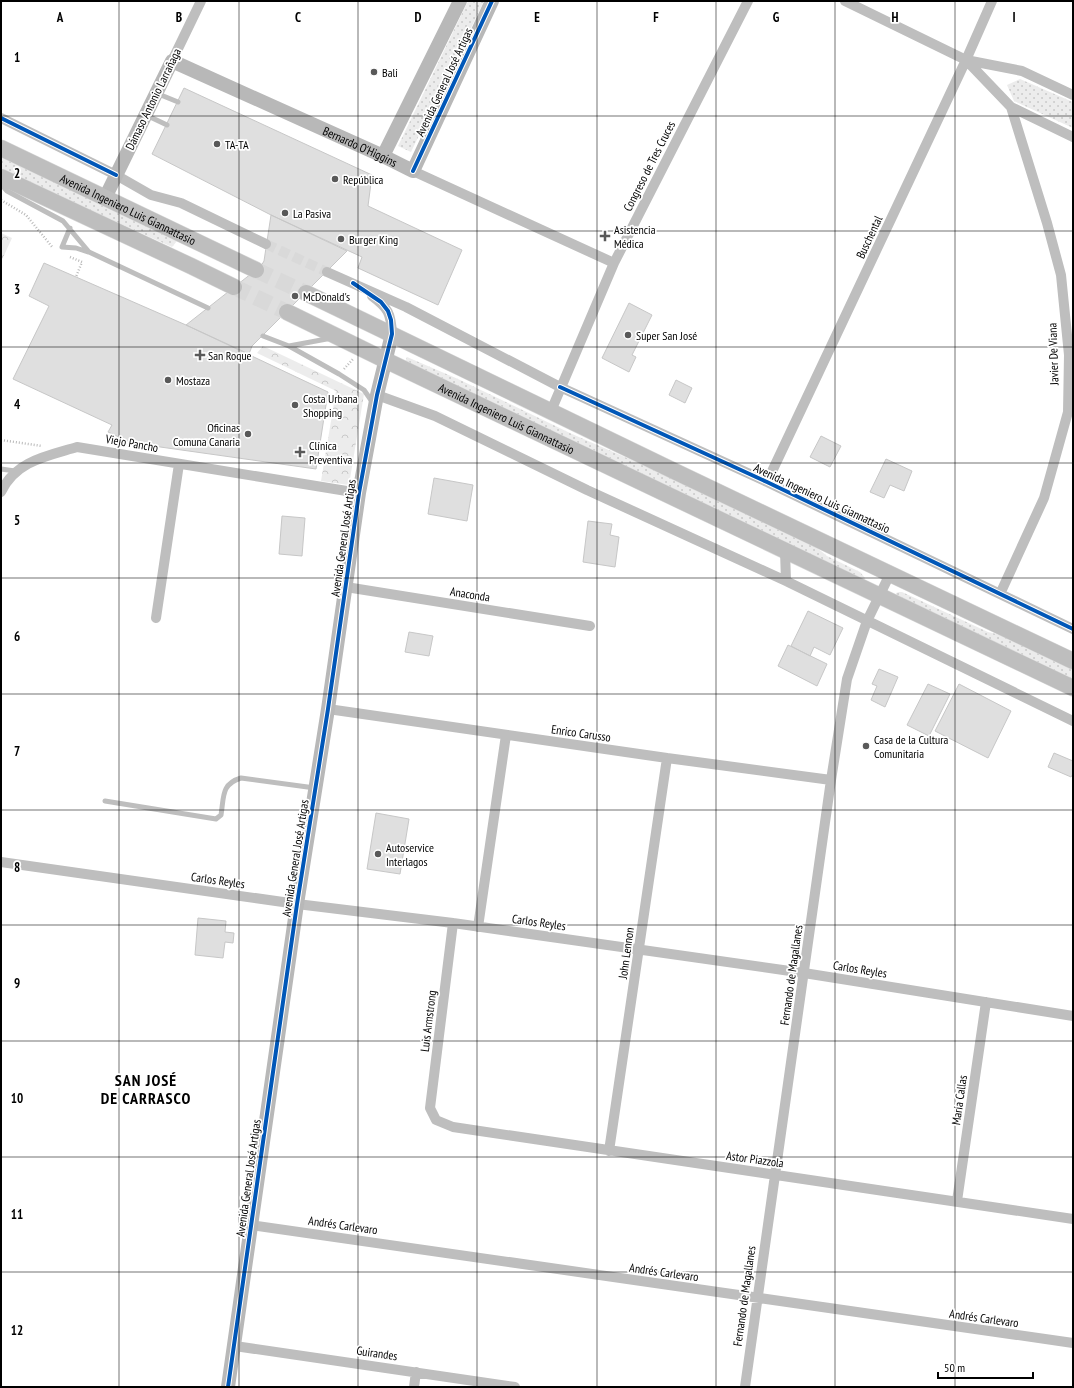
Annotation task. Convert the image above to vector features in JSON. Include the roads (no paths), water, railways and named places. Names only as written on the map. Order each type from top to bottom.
[{"type":"main road","name":"Avenida Ingeniero Luis Giannattasio","points":[[1,148],[256,270]]},
{"type":"main road","name":"Avenida Ingeniero Luis Giannattasio","points":[[1,177],[234,287]]},
{"type":"main road","name":"Avenida Ingeniero Luis Giannattasio","points":[[306,293],[890,574],[1073,660]]},
{"type":"main road","name":"Avenida Ingeniero Luis Giannattasio","points":[[287,312],[338,338],[1073,688]]},
{"type":"street","name":"Dámaso Antonio Larrañaga","points":[[105,198],[201,1]]},
{"type":"street","name":"Avenida General José Artigas","points":[[383,156],[460,1]]},
{"type":"street","name":"Avenida General José Artigas","points":[[413,172],[492,1]]},
{"type":"street","name":"Congreso de Tres Cruces","points":[[551,411],[614,263],[748,1]]},
{"type":"street","points":[[845,1],[966,60],[1022,71],[1073,95]]},
{"type":"street","name":"Buschental","points":[[767,482],[966,60],[992,1]]},
{"type":"street","points":[[966,60],[1011,107],[1073,137]]},
{"type":"street","name":"Bernardo O'Higgins","points":[[172,61],[383,156],[413,172],[614,263]]},
{"type":"street","name":"Javier De Viana","points":[[1000,594],[1044,498],[1068,412],[1068,355],[1061,275],[1047,223],[1011,107]]},
{"type":"street","name":"Avenida Ingeniero Luis Giannattasio","points":[[1,118],[116,175],[151,195],[181,203],[266,244]]},
{"type":"street","name":"Avenida Ingeniero Luis Giannattasio","points":[[327,272],[353,282],[406,307],[560,387],[767,482],[1073,629]]},
{"type":"street","points":[[353,282],[381,302],[388,311],[392,320],[392,334]]},
{"type":"street","name":"Avenida General José Artigas","points":[[228,1387],[297,904],[328,709],[359,493],[376,401],[392,334]]},
{"type":"street","points":[[376,401],[435,416],[587,490],[786,580],[1073,721]]},
{"type":"street","name":"Viejo Pancho","points":[[19,469],[43,457],[77,447],[359,493]]},
{"type":"street","points":[[156,618],[179,464]]},
{"type":"street","points":[[1,492],[19,469]]},
{"type":"street","points":[[785,550],[786,580]]},
{"type":"street","name":"Fernando de Magallanes","points":[[745,1387],[756,1298],[847,679],[867,621],[890,574]]},
{"type":"street","name":"Anaconda","points":[[346,587],[590,626]]},
{"type":"street","name":"Enrico Carusso","points":[[328,709],[831,780]]},
{"type":"street","points":[[478,926],[506,735]]},
{"type":"street","name":"John Lennon","points":[[609,1151],[640,950],[667,758]]},
{"type":"street","name":"Carlos Reyles","points":[[1,862],[297,904],[478,926],[804,973],[1073,1016]]},
{"type":"street","name":"Luis Armstrong","points":[[436,1120],[430,1108],[453,923]]},
{"type":"street","name":"María Callas","points":[[957,1201],[986,1002]]},
{"type":"street","name":"Astor Piazzola","points":[[436,1120],[453,1127],[1073,1219]]},
{"type":"street","name":"Andrés Carlevaro","points":[[251,1225],[1073,1344]]},
{"type":"street","name":"Guirandes","points":[[235,1346],[516,1387]]},
{"type":"street","points":[[414,1387],[416,1372]]},
{"type":"lane","points":[[156,93],[178,102]]},
{"type":"lane","points":[[145,115],[167,125]]},
{"type":"lane","points":[[1,184],[7,192],[63,221],[89,252]]},
{"type":"lane","points":[[70,228],[62,247],[76,248],[89,252],[208,308]]},
{"type":"lane","points":[[263,336],[289,346],[339,374],[364,390],[372,399],[376,401]]},
{"type":"lane","points":[[289,346],[338,338]]},
{"type":"lane","points":[[1,470],[19,469]]},
{"type":"lane","points":[[105,801],[216,819],[221,815],[225,789],[233,780],[241,778],[316,788]]},
{"type":"tunnel","points":[[266,244],[327,272]]},
{"type":"tunnel","points":[[256,270],[306,293]]},
{"type":"tunnel","points":[[234,287],[287,312]]},
{"type":"place","name":"Bali","points":[[374,72]]},
{"type":"place","name":"TA-TA","points":[[217,144]]},
{"type":"place","name":"República","points":[[335,179]]},
{"type":"place","name":"La Pasiva","points":[[285,213]]},
{"type":"place","name":"Asistencia Médica","points":[[605,236]]},
{"type":"place","name":"Burger King","points":[[341,239]]},
{"type":"place","name":"McDonald's","points":[[295,296]]},
{"type":"place","name":"Super San José","points":[[628,335]]},
{"type":"place","name":"San Roque","points":[[200,355]]},
{"type":"place","name":"Mostaza","points":[[168,380]]},
{"type":"place","name":"Costa Urbana Shopping","points":[[295,405]]},
{"type":"place","name":"Oficinas Comuna Canaria","points":[[248,434]]},
{"type":"place","name":"Clínica Preventiva","points":[[300,452]]},
{"type":"place","name":"Casa de la Cultura Comunitaria","points":[[866,746]]},
{"type":"place","name":"Autoservice Interlagos","points":[[378,854]]},
{"type":"district","name":"SAN JOSÉ DE CARRASCO","points":[[146,1089]]}]
